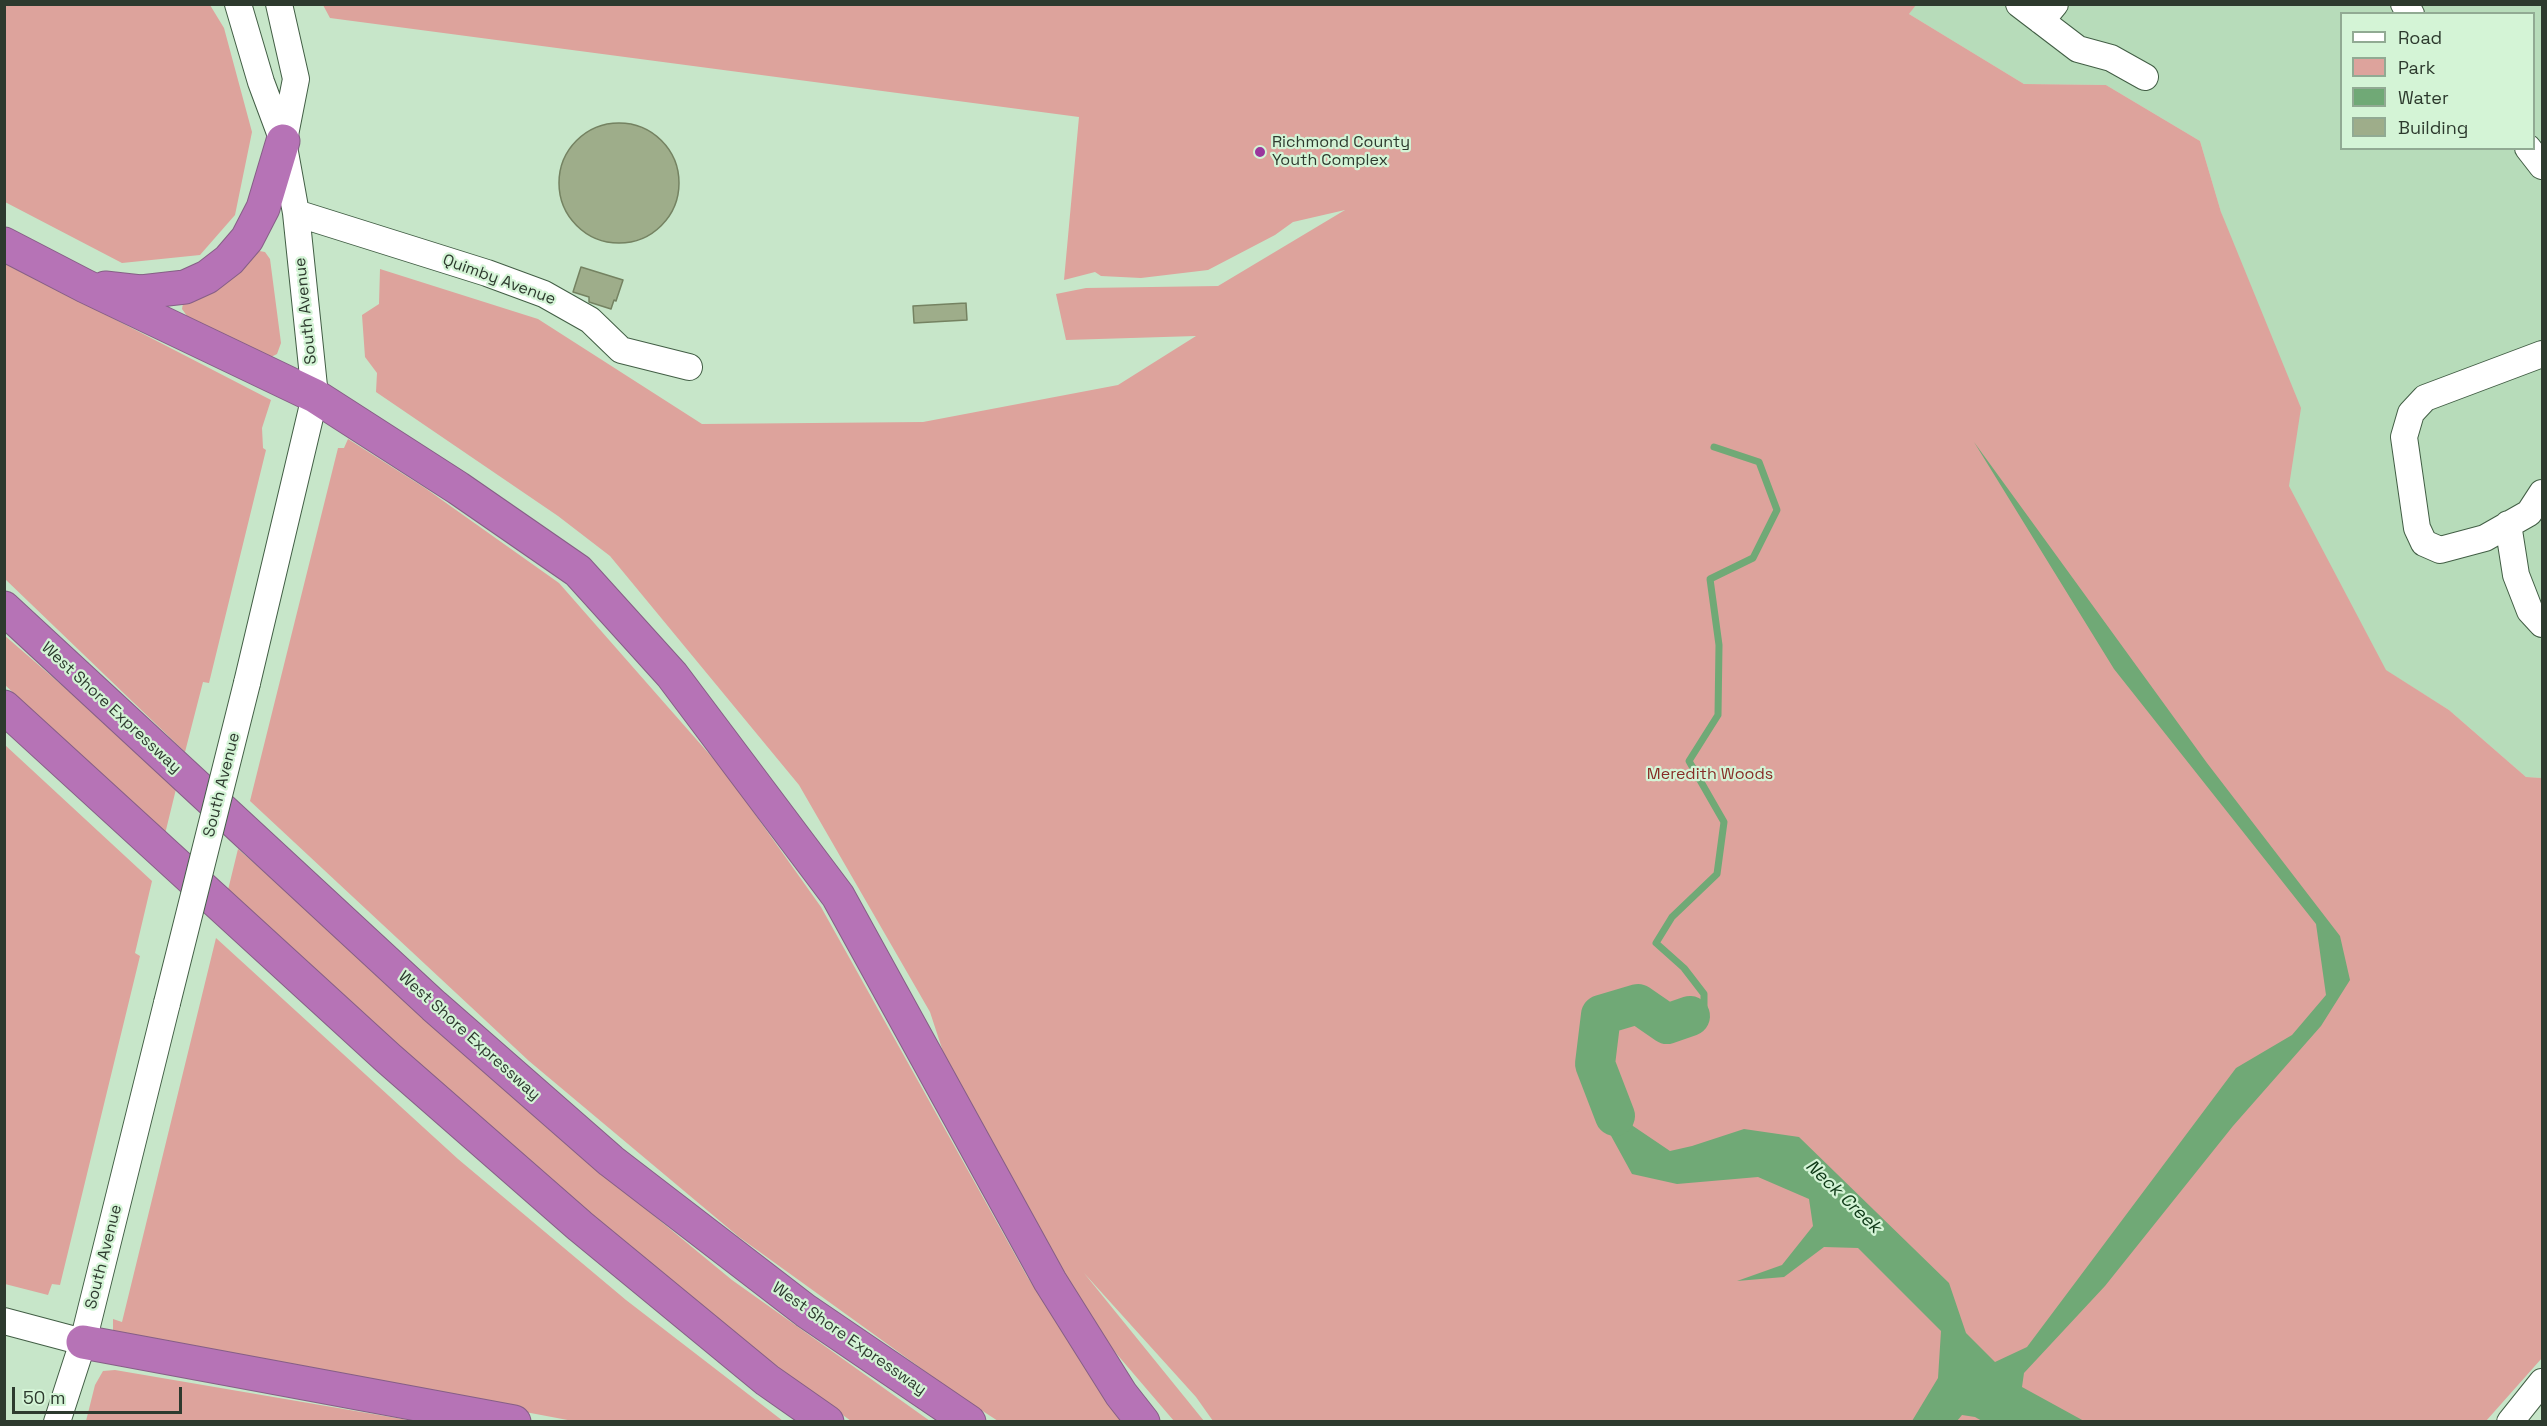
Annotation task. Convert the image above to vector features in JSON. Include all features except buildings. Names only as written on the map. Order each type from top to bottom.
[{"type":"highway","points":[[86,286],[141,292],[185,287],[207,277],[247,240],[263,208],[284,141]]},
{"type":"highway","points":[[4,244],[315,396],[458,488],[578,571],[672,675],[838,896],[1050,1281],[1121,1394],[1143,1422]]},
{"type":"highway","name":"West Shore Expressway","points":[[4,608],[434,1006],[611,1161],[806,1311],[969,1422]]},
{"type":"highway","points":[[4,707],[388,1058],[580,1226],[767,1380],[827,1422]]},
{"type":"highway","points":[[83,1342],[514,1422]]},
{"type":"street","name":"South Avenue","points":[[57,1422],[83,1342],[247,683],[315,396],[296,213],[284,141],[261,82],[238,4]]},
{"type":"street","name":"South Avenue","points":[[279,4],[296,79],[284,141]]},
{"type":"street","points":[[2019,4],[2048,13],[2078,49],[2111,58],[2145,77]]},
{"type":"street","points":[[2530,150],[2542,166]]},
{"type":"street","name":"Quimby Avenue","points":[[296,213],[487,273],[544,294],[590,320],[621,350],[689,367]]},
{"type":"street","points":[[2542,354],[2425,398],[2410,413],[2404,437],[2417,528],[2424,543],[2440,550],[2484,538],[2529,513],[2542,494]]},
{"type":"street","points":[[2508,524],[2516,575],[2530,611],[2542,624]]},
{"type":"street","points":[[4,1322],[83,1342]]},
{"type":"street","points":[[2510,1422],[2542,1382]]},
{"type":"shaded area","points":[[1916,4],[2542,5],[2542,778],[2526,777],[2449,710],[2358,653],[2287,502],[2221,212],[2200,141],[2106,85],[2024,84],[1909,14]]},
{"type":"green space","points":[[4,5],[210,5],[224,28],[252,132],[235,215],[200,255],[122,263],[5,202]]},
{"type":"green space","name":"Meredith Woods","points":[[323,5],[1916,5],[1909,14],[2024,84],[2106,85],[2200,141],[2221,212],[2301,408],[2289,486],[2386,670],[2449,710],[2526,777],[2542,778],[2542,1358],[2486,1421],[1213,1421],[1196,1397],[1084,1273],[1204,1421],[1174,1421],[1103,1338],[1043,1241],[950,1073],[930,1012],[799,785],[610,556],[558,516],[376,392],[377,373],[365,357],[362,315],[379,304],[380,269],[538,319],[702,424],[923,422],[1118,385],[1196,336],[1066,340],[1056,294],[1086,288],[1218,286],[1345,210],[1293,222],[1275,235],[1208,270],[1141,278],[1101,276],[1095,272],[1064,280],[1079,117],[330,18]]},
{"type":"green space","points":[[254,250],[265,252],[270,259],[281,343],[277,354],[271,357],[187,316],[182,309],[183,303]]},
{"type":"green space","points":[[4,262],[271,400],[262,428],[263,448],[266,450],[209,683],[203,682],[185,752],[5,579]]},
{"type":"green space","points":[[348,439],[425,488],[559,583],[725,772],[821,907],[1028,1278],[1123,1421],[998,1421],[958,1395],[739,1237],[529,1061],[250,801],[338,448],[344,448]]},
{"type":"green space","points":[[4,635],[177,785],[165,834],[5,685]]},
{"type":"green space","points":[[5,745],[152,881],[135,953],[140,956],[60,1285],[52,1284],[48,1295],[5,1284]]},
{"type":"green space","points":[[238,849],[384,976],[545,1126],[732,1280],[930,1421],[851,1421],[703,1311],[507,1148],[227,894]]},
{"type":"green space","points":[[216,938],[458,1159],[626,1300],[783,1421],[573,1421],[117,1335],[113,1330],[113,1319],[122,1322]]},
{"type":"green space","points":[[115,1370],[414,1421],[86,1421],[95,1385],[103,1371]]},
{"type":"water","points":[[1974,442],[2207,763],[2340,936],[2350,980],[2321,1026],[2233,1126],[2105,1286],[2024,1373],[2022,1387],[2084,1421],[1982,1421],[1975,1417],[1962,1415],[1957,1421],[1912,1421],[1938,1378],[1941,1331],[1858,1248],[1824,1247],[1784,1277],[1737,1281],[1782,1265],[1813,1226],[1809,1199],[1758,1177],[1677,1184],[1632,1174],[1598,1112],[1595,1064],[1633,1126],[1670,1151],[1744,1129],[1799,1137],[1949,1283],[1966,1333],[1995,1362],[2027,1347],[2236,1068],[2292,1035],[2326,995],[2316,924],[2114,669]]},
{"type":"waterway","points":[[1690,1016],[1704,1011],[1704,994],[1684,968],[1656,943],[1672,917],[1717,874],[1724,822],[1689,761],[1718,715],[1719,645],[1710,579],[1753,558],[1777,510],[1759,462],[1714,447]]},
{"type":"waterway","name":"Neck Creek","points":[[1615,1116],[1595,1064],[1601,1015],[1638,1004],[1667,1024],[1690,1016]]},
{"type":"place","name":"Richmond County Youth Complex","points":[[1260,152]]}]
